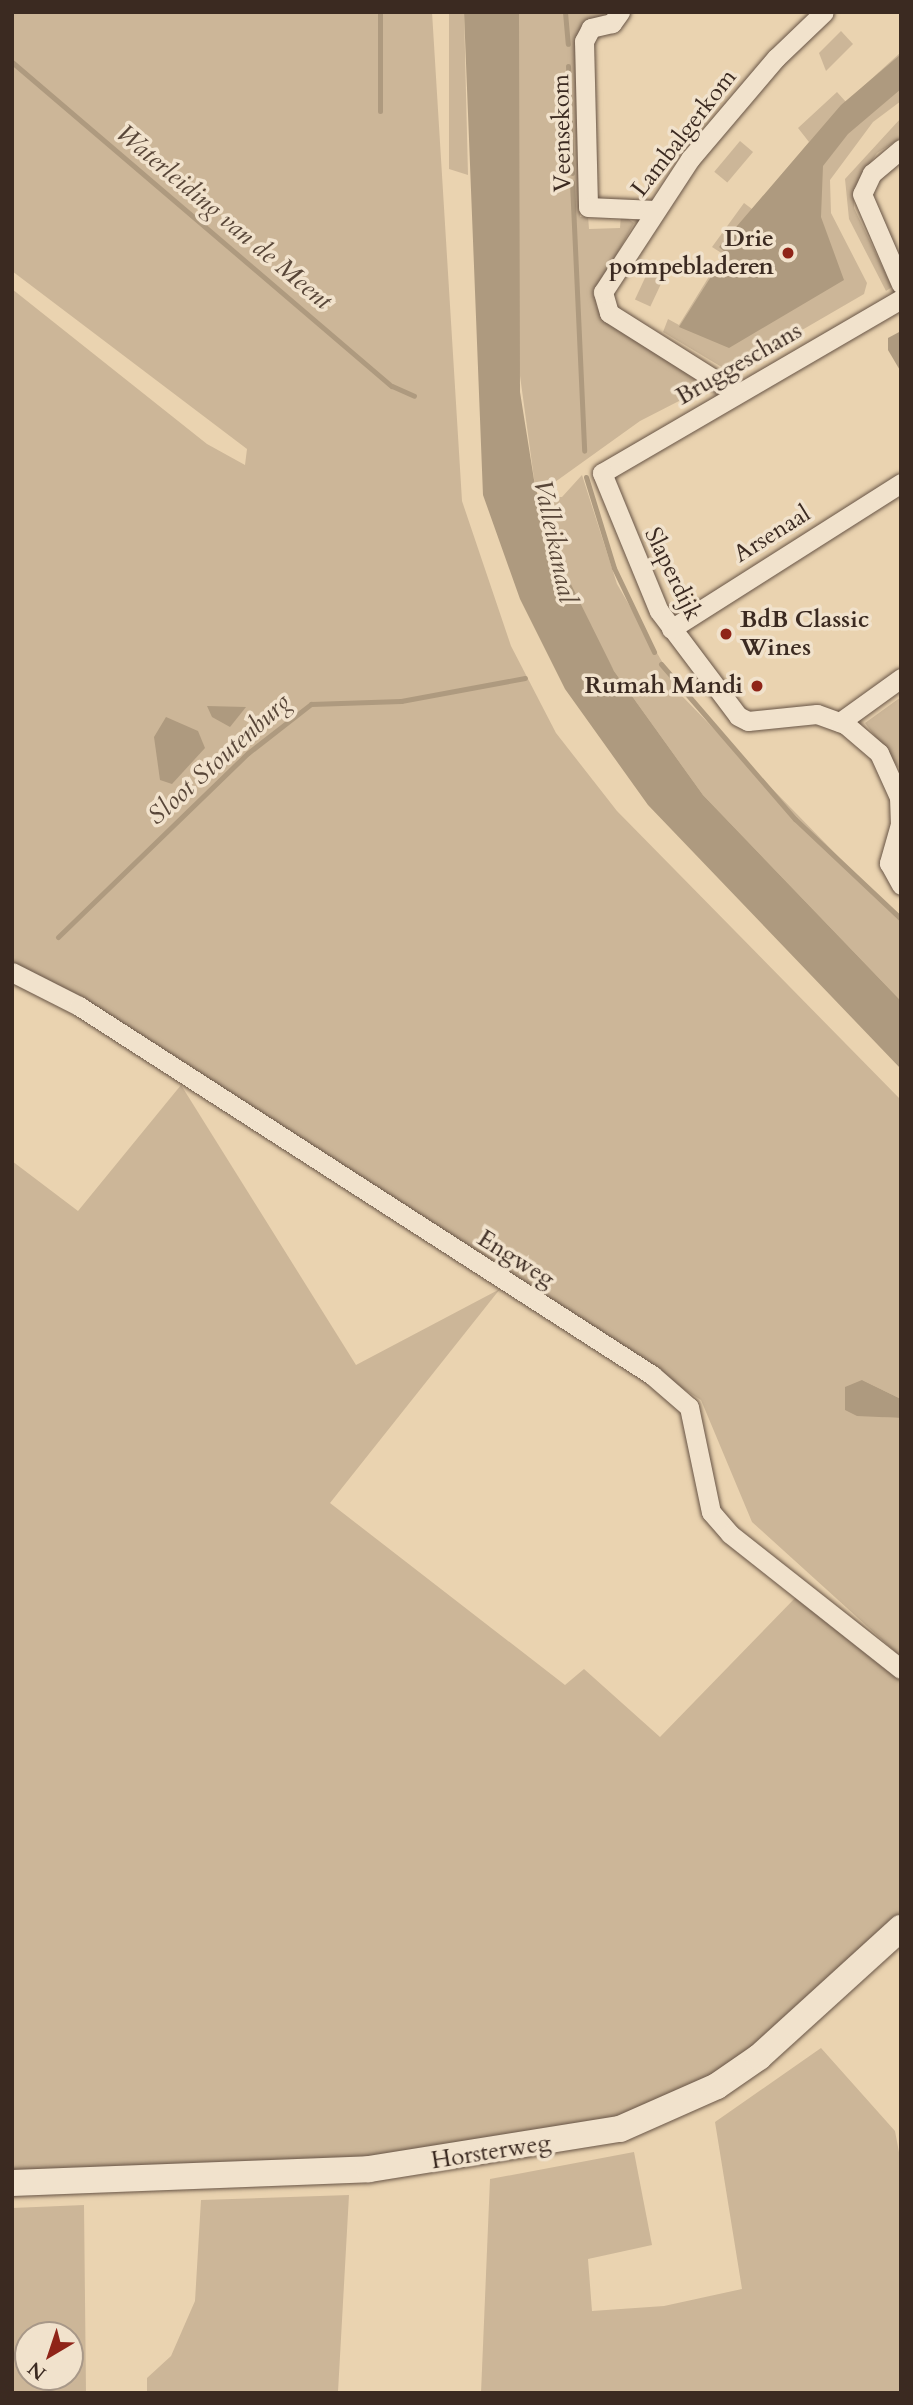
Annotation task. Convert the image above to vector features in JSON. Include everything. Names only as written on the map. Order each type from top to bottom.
[{"type":"street","name":"Veensekom","points":[[620,12],[612,23],[591,28],[584,41],[588,207],[655,210]]},
{"type":"street","name":"Lambalgerkom","points":[[737,393],[602,304],[603,292],[655,210],[736,102],[824,12]]},
{"type":"street","points":[[901,149],[872,173],[862,194],[901,284]]},
{"type":"street","name":"Bruggeschans","points":[[602,473],[901,299]]},
{"type":"street","name":"Slaperdijk","points":[[602,473],[671,629],[738,716],[748,722],[802,712],[840,722],[879,752],[900,796],[900,824],[889,863],[901,885]]},
{"type":"street","name":"Arsenaal","points":[[671,629],[901,483]]},
{"type":"street","points":[[840,722],[901,678]]},
{"type":"street","name":"Engweg","points":[[12,972],[79,1006],[652,1375],[689,1407],[711,1512],[730,1534],[901,1669]]},
{"type":"street","name":"Horsterweg","points":[[12,2183],[369,2169],[620,2129],[707,2091],[759,2057],[901,1928]]},
{"type":"shaded area","points":[[12,12],[432,12],[462,501],[511,646],[556,733],[617,811],[901,1100],[901,1399],[862,1380],[882,1417],[901,1418],[901,1657],[752,1522],[701,1400],[12,966],[12,289],[207,444],[245,465],[247,449],[12,271]]},
{"type":"shaded area","points":[[449,12],[464,12],[468,175],[449,169]]},
{"type":"shaded area","points":[[464,12],[519,12],[520,392],[535,486],[554,550],[614,671],[703,795],[901,1001],[901,1069],[648,805],[565,689],[520,599],[483,495]]},
{"type":"shaded area","points":[[519,12],[610,12],[582,25],[578,43],[580,217],[588,216],[589,229],[620,228],[621,214],[634,223],[595,294],[597,308],[718,381],[640,421],[555,482],[535,486],[518,361]]},
{"type":"shaded area","points":[[841,31],[853,44],[826,71],[819,53]]},
{"type":"shaded area","points":[[901,52],[901,101],[873,122],[830,180],[831,213],[867,283],[864,294],[730,372],[663,332],[668,319],[679,325],[723,254],[712,247],[744,203],[752,209],[809,142],[798,128],[837,92],[846,102]]},
{"type":"shaded area","points":[[901,54],[901,89],[848,134],[823,166],[821,217],[844,280],[729,348],[679,327],[726,253],[719,247],[841,105]]},
{"type":"shaded area","points":[[901,118],[901,138],[877,153],[854,188],[854,208],[892,287],[886,291],[849,219],[845,179]]},
{"type":"shaded area","points":[[740,141],[753,152],[727,183],[714,172]]},
{"type":"shaded area","points":[[651,265],[666,272],[650,307],[635,299]]},
{"type":"shaded area","points":[[901,331],[901,372],[888,350],[888,338]]},
{"type":"shaded area","points":[[582,475],[617,584],[682,696],[901,921],[901,1001],[703,795],[614,671],[581,614],[538,497],[562,497]]},
{"type":"shaded area","points":[[901,697],[901,771],[865,723]]},
{"type":"shaded area","points":[[207,706],[246,707],[230,727],[212,717]]},
{"type":"shaded area","points":[[166,717],[198,731],[205,748],[172,784],[160,780],[154,737]]},
{"type":"shaded area","points":[[181,1085],[356,1365],[500,1289],[330,1503],[565,1685],[584,1669],[660,1737],[797,1596],[901,1678],[901,1921],[790,2023],[659,2108],[429,2156],[12,2173],[12,1161],[78,1211]]},
{"type":"shaded area","points":[[862,1380],[901,1399],[901,1418],[857,1416],[845,1410],[845,1387]]},
{"type":"shaded area","points":[[821,2048],[895,2131],[901,2163],[901,2393],[481,2393],[490,2179],[634,2152],[652,2245],[588,2259],[592,2311],[664,2306],[742,2289],[715,2122]]},
{"type":"shaded area","points":[[349,2195],[338,2392],[343,2393],[147,2393],[147,2378],[171,2356],[195,2301],[201,2200]]},
{"type":"shaded area","points":[[84,2205],[86,2393],[12,2393],[12,2208]]},
{"type":"waterway","points":[[380,12],[380,111]]},
{"type":"waterway","points":[[565,12],[568,44]]},
{"type":"waterway","name":"Waterleiding van de Meent","points":[[12,62],[392,386],[414,396]]},
{"type":"waterway","points":[[568,66],[572,173]]},
{"type":"waterway","points":[[572,182],[584,451]]},
{"type":"waterway","points":[[586,477],[614,568],[654,652]]},
{"type":"waterway","points":[[661,664],[795,819],[901,919]]},
{"type":"waterway","name":"Sloot Stoutenburg","points":[[58,937],[248,753],[311,704],[401,701],[525,678]]},
{"type":"place","name":"Drie pompebladeren","points":[[788,253]]},
{"type":"place","name":"BdB Classic Wines","points":[[726,634]]},
{"type":"place","name":"Rumah Mandi","points":[[757,686]]},
{"type":"water label","name":"Valleikanaal","points":[[555,541]]}]
